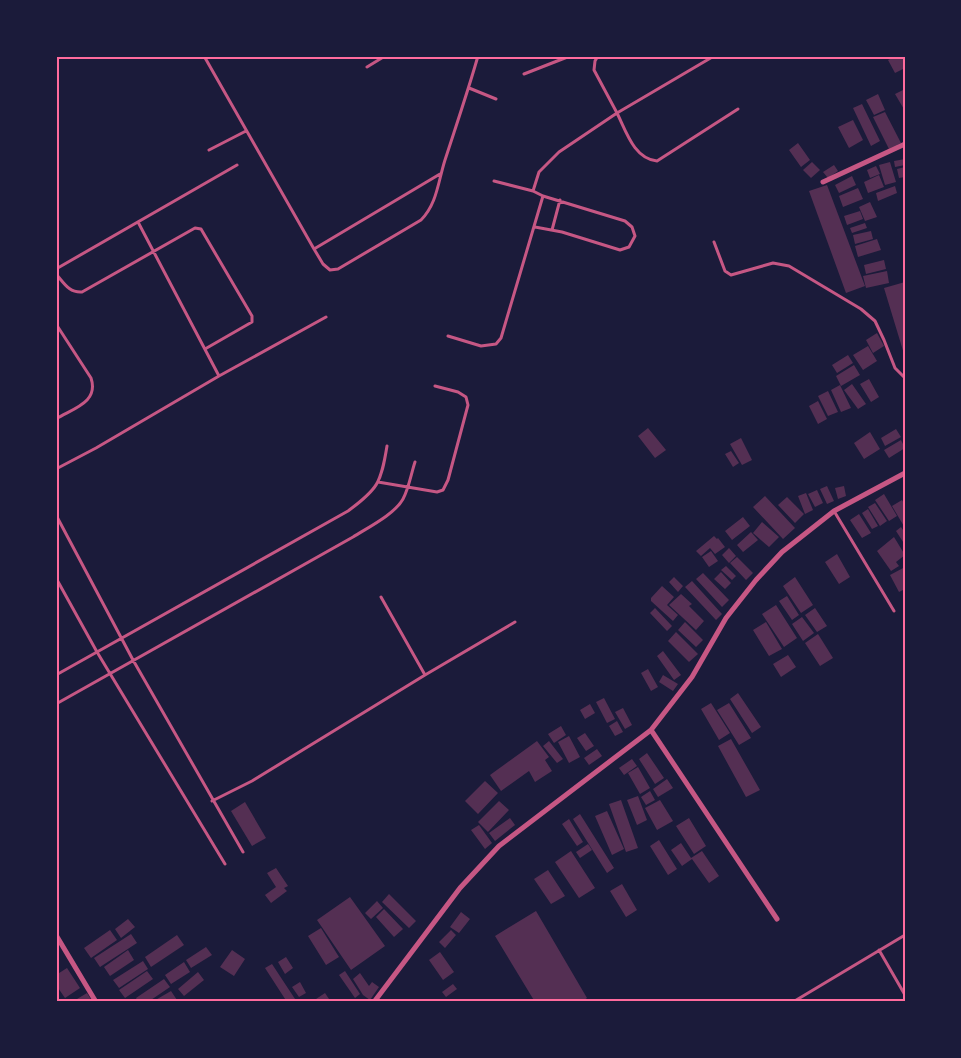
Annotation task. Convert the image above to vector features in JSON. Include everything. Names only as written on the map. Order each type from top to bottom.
[{"type":"street","points":[[823,182],[905,144]]},
{"type":"street","points":[[374,1002],[460,888],[499,846],[651,730],[692,677],[726,618],[756,580],[782,552],[834,512],[905,473]]},
{"type":"street","points":[[651,730],[778,920]]},
{"type":"street","points":[[56,935],[96,1002]]},
{"type":"lane","points":[[204,56],[314,249],[323,264],[330,270],[338,270],[420,220],[430,211],[478,56]]},
{"type":"lane","points":[[367,66],[385,56]]},
{"type":"lane","points":[[524,74],[570,56]]},
{"type":"lane","points":[[598,56],[594,61],[594,70],[636,150],[649,160],[657,161],[738,109]]},
{"type":"lane","points":[[533,191],[539,172],[559,152],[617,113],[714,56]]},
{"type":"lane","points":[[469,88],[496,99]]},
{"type":"lane","points":[[209,150],[246,131]]},
{"type":"lane","points":[[56,269],[237,165]]},
{"type":"lane","points":[[314,249],[441,174]]},
{"type":"lane","points":[[494,181],[533,191],[543,196],[625,221],[632,227],[635,236],[629,247],[620,250],[552,230],[535,227]]},
{"type":"lane","points":[[448,336],[481,346],[496,344],[500,338],[543,196]]},
{"type":"lane","points":[[552,230],[560,200]]},
{"type":"lane","points":[[138,222],[152,252],[219,376]]},
{"type":"lane","points":[[56,274],[69,289],[75,292],[82,292],[195,228],[201,229],[252,316],[250,325],[204,349]]},
{"type":"lane","points":[[714,242],[725,271],[731,276],[773,263],[790,266],[861,309],[875,321],[895,368],[905,378]]},
{"type":"lane","points":[[56,469],[326,317]]},
{"type":"lane","points":[[56,324],[91,378],[94,387],[92,395],[88,400],[56,419]]},
{"type":"lane","points":[[378,482],[437,492],[443,490],[448,480],[468,405],[466,397],[458,392],[435,386]]},
{"type":"lane","points":[[56,675],[348,511],[368,496],[378,482],[387,446]]},
{"type":"lane","points":[[56,704],[353,537],[386,515],[402,501],[415,462]]},
{"type":"lane","points":[[834,512],[894,610]]},
{"type":"lane","points":[[56,515],[133,660],[212,801],[243,852]]},
{"type":"lane","points":[[56,578],[110,673],[225,864]]},
{"type":"lane","points":[[382,597],[425,675]]},
{"type":"lane","points":[[212,801],[252,781],[515,622]]},
{"type":"lane","points":[[792,1002],[905,935]]},
{"type":"lane","points":[[879,950],[905,995]]},
{"type":"building","points":[[896,56],[905,56],[905,68],[895,73],[888,60]]},
{"type":"building","points":[[905,89],[905,111],[895,94]]},
{"type":"building","points":[[878,94],[885,110],[874,115],[866,100]]},
{"type":"building","points":[[862,104],[880,141],[871,146],[853,108]]},
{"type":"building","points":[[885,112],[901,143],[889,149],[873,117]]},
{"type":"building","points":[[853,120],[863,140],[849,148],[838,127]]},
{"type":"building","points":[[798,143],[810,160],[801,167],[789,150]]},
{"type":"building","points":[[905,159],[905,165],[895,167],[894,161]]},
{"type":"building","points":[[812,162],[820,170],[811,178],[803,170]]},
{"type":"building","points":[[890,162],[896,182],[885,185],[879,165]]},
{"type":"building","points":[[834,165],[838,171],[828,178],[823,172]]},
{"type":"building","points":[[876,166],[880,174],[870,178],[867,170]]},
{"type":"building","points":[[905,167],[905,177],[899,178],[897,169]]},
{"type":"building","points":[[879,175],[884,187],[868,193],[864,182]]},
{"type":"building","points":[[852,176],[856,185],[839,193],[835,185]]},
{"type":"building","points":[[827,185],[865,286],[846,293],[809,191]]},
{"type":"building","points":[[895,186],[897,193],[878,201],[876,193]]},
{"type":"building","points":[[858,188],[863,199],[843,207],[839,196]]},
{"type":"building","points":[[870,202],[877,217],[865,221],[859,207]]},
{"type":"building","points":[[860,211],[863,219],[847,225],[844,216]]},
{"type":"building","points":[[865,223],[867,228],[852,233],[850,228]]},
{"type":"building","points":[[871,231],[873,239],[855,244],[853,235]]},
{"type":"building","points":[[877,239],[881,250],[858,257],[855,246]]},
{"type":"building","points":[[884,260],[886,269],[866,274],[864,265]]},
{"type":"building","points":[[887,271],[889,283],[866,288],[863,276]]},
{"type":"building","points":[[905,282],[905,354],[904,354],[884,288]]},
{"type":"building","points":[[877,333],[884,346],[873,353],[866,340]]},
{"type":"building","points":[[868,346],[877,361],[863,370],[853,355]]},
{"type":"building","points":[[848,355],[853,363],[837,373],[832,365]]},
{"type":"building","points":[[854,365],[860,375],[841,386],[836,376]]},
{"type":"building","points":[[869,379],[879,397],[871,402],[860,384]]},
{"type":"building","points":[[852,384],[866,404],[858,409],[844,390]]},
{"type":"building","points":[[840,385],[851,408],[841,412],[831,390]]},
{"type":"building","points":[[828,391],[838,412],[828,416],[818,396]]},
{"type":"building","points":[[818,401],[827,419],[818,424],[809,406]]},
{"type":"building","points":[[648,428],[666,450],[655,458],[638,436]]},
{"type":"building","points":[[896,429],[901,437],[885,446],[881,438]]},
{"type":"building","points":[[870,432],[880,449],[864,459],[854,443]]},
{"type":"building","points":[[741,438],[752,460],[742,465],[730,444]]},
{"type":"building","points":[[901,440],[905,448],[889,458],[884,450]]},
{"type":"building","points":[[731,451],[739,463],[733,467],[725,454]]},
{"type":"building","points":[[827,486],[834,501],[827,504],[820,489]]},
{"type":"building","points":[[844,486],[846,496],[838,499],[835,488]]},
{"type":"building","points":[[817,490],[823,503],[815,507],[808,494]]},
{"type":"building","points":[[806,493],[813,510],[805,514],[798,496]]},
{"type":"building","points":[[884,494],[897,516],[889,521],[875,500]]},
{"type":"building","points":[[765,496],[795,528],[783,539],[753,507]]},
{"type":"building","points":[[787,497],[804,514],[795,523],[778,505]]},
{"type":"building","points":[[902,500],[905,505],[905,528],[892,506]]},
{"type":"building","points":[[875,503],[887,521],[880,526],[868,507]]},
{"type":"building","points":[[868,509],[878,526],[872,529],[862,513]]},
{"type":"building","points":[[859,514],[871,533],[862,538],[850,520]]},
{"type":"building","points":[[743,517],[750,526],[732,540],[725,531]]},
{"type":"building","points":[[762,522],[779,537],[769,547],[753,533]]},
{"type":"building","points":[[901,527],[905,533],[905,545],[896,531]]},
{"type":"building","points":[[751,532],[758,540],[743,552],[737,545]]},
{"type":"building","points":[[714,536],[725,547],[715,554],[710,548],[701,556],[696,551]]},
{"type":"building","points":[[894,537],[905,555],[896,562],[899,566],[891,571],[877,551]]},
{"type":"building","points":[[729,548],[736,556],[729,563],[722,555]]},
{"type":"building","points":[[711,551],[718,561],[709,567],[702,557]]},
{"type":"building","points":[[837,554],[850,577],[839,584],[825,562]]},
{"type":"building","points":[[737,557],[753,573],[746,580],[730,563]]},
{"type":"building","points":[[726,566],[736,576],[732,580],[721,570]]},
{"type":"building","points":[[905,567],[905,589],[899,592],[890,575]]},
{"type":"building","points":[[721,572],[731,583],[725,589],[714,579]]},
{"type":"building","points":[[703,573],[729,600],[722,607],[696,579]]},
{"type":"building","points":[[674,577],[683,586],[678,592],[669,582]]},
{"type":"building","points":[[795,577],[813,605],[801,613],[783,586]]},
{"type":"building","points":[[692,581],[722,614],[716,620],[685,587]]},
{"type":"building","points":[[662,586],[674,597],[667,605],[678,615],[673,621],[651,601],[651,598]]},
{"type":"building","points":[[681,594],[692,604],[689,606],[704,621],[696,630],[669,605]]},
{"type":"building","points":[[787,596],[799,615],[792,620],[779,601]]},
{"type":"building","points":[[776,605],[797,638],[784,647],[762,614]]},
{"type":"building","points":[[655,608],[672,626],[667,631],[650,613]]},
{"type":"building","points":[[815,608],[827,626],[817,632],[805,615]]},
{"type":"building","points":[[802,617],[814,633],[803,641],[792,624]]},
{"type":"building","points":[[685,622],[703,640],[696,647],[678,630]]},
{"type":"building","points":[[766,622],[782,649],[769,656],[753,630]]},
{"type":"building","points":[[676,632],[698,654],[689,662],[668,641]]},
{"type":"building","points":[[818,634],[833,658],[820,666],[805,643]]},
{"type":"building","points":[[663,651],[681,675],[674,680],[657,656]]},
{"type":"building","points":[[788,655],[796,667],[781,677],[773,664]]},
{"type":"building","points":[[648,669],[658,687],[651,691],[641,673]]},
{"type":"building","points":[[663,675],[678,684],[673,691],[659,682]]},
{"type":"building","points":[[738,693],[761,727],[752,733],[730,699]]},
{"type":"building","points":[[604,698],[615,719],[607,723],[596,702]]},
{"type":"building","points":[[711,703],[730,733],[719,740],[701,709]]},
{"type":"building","points":[[729,703],[751,738],[739,745],[717,710]]},
{"type":"building","points":[[590,704],[595,713],[585,719],[580,710]]},
{"type":"building","points":[[623,708],[632,725],[625,729],[615,712]]},
{"type":"building","points":[[617,721],[623,732],[615,736],[609,726]]},
{"type":"building","points":[[561,726],[566,735],[554,743],[548,734]]},
{"type":"building","points":[[585,733],[594,746],[586,751],[577,738]]},
{"type":"building","points":[[569,736],[580,757],[569,763],[558,742]]},
{"type":"building","points":[[731,739],[760,790],[746,797],[718,746]]},
{"type":"building","points":[[537,741],[549,757],[545,760],[552,771],[535,782],[529,771],[501,791],[490,775]]},
{"type":"building","points":[[549,741],[563,759],[557,763],[543,746]]},
{"type":"building","points":[[597,749],[602,756],[589,765],[584,758]]},
{"type":"building","points":[[647,753],[664,778],[655,784],[639,759]]},
{"type":"building","points":[[632,759],[637,766],[624,775],[619,768]]},
{"type":"building","points":[[638,767],[650,788],[640,794],[628,773]]},
{"type":"building","points":[[667,779],[673,788],[658,797],[653,789]]},
{"type":"building","points":[[485,781],[498,793],[478,814],[465,801]]},
{"type":"building","points":[[650,791],[655,800],[646,805],[641,797]]},
{"type":"building","points":[[638,796],[647,820],[637,825],[627,800]]},
{"type":"building","points":[[621,800],[638,848],[626,852],[609,804]]},
{"type":"building","points":[[660,800],[673,821],[657,830],[645,808]]},
{"type":"building","points":[[499,801],[509,810],[488,832],[478,822]]},
{"type":"building","points":[[245,802],[266,838],[252,846],[231,811]]},
{"type":"building","points":[[607,811],[624,849],[612,855],[595,816]]},
{"type":"building","points":[[580,814],[614,868],[607,873],[573,819]]},
{"type":"building","points":[[510,818],[515,825],[495,841],[489,833]]},
{"type":"building","points":[[689,818],[706,846],[694,854],[676,826]]},
{"type":"building","points":[[569,819],[583,842],[577,846],[562,824]]},
{"type":"building","points":[[479,825],[492,843],[485,849],[471,830]]},
{"type":"building","points":[[659,840],[677,869],[668,875],[650,846]]},
{"type":"building","points":[[681,843],[691,858],[702,851],[719,876],[709,883],[692,859],[682,866],[671,850]]},
{"type":"building","points":[[588,844],[592,850],[580,858],[576,852]]},
{"type":"building","points":[[571,851],[595,888],[579,898],[555,862]]},
{"type":"building","points":[[276,868],[288,886],[284,888],[287,891],[271,903],[265,895],[276,887],[267,873]]},
{"type":"building","points":[[548,870],[565,896],[551,904],[534,879]]},
{"type":"building","points":[[622,884],[637,910],[626,917],[610,891]]},
{"type":"building","points":[[389,894],[416,921],[409,928],[382,902]]},
{"type":"building","points":[[350,897],[385,946],[351,970],[317,920]]},
{"type":"building","points":[[377,901],[383,908],[371,919],[365,913]]},
{"type":"building","points":[[384,909],[403,929],[394,937],[376,917]]},
{"type":"building","points":[[536,911],[587,998],[582,1002],[535,1002],[495,936]]},
{"type":"building","points":[[461,912],[470,919],[459,933],[450,927]]},
{"type":"building","points":[[128,919],[135,927],[121,938],[115,929]]},
{"type":"building","points":[[321,928],[339,957],[326,965],[308,936]]},
{"type":"building","points":[[110,930],[117,940],[91,958],[84,948]]},
{"type":"building","points":[[451,930],[456,935],[445,948],[439,942]]},
{"type":"building","points":[[131,934],[137,943],[100,967],[94,958]]},
{"type":"building","points":[[177,935],[184,945],[151,967],[145,957]]},
{"type":"building","points":[[206,947],[212,955],[191,968],[186,960]]},
{"type":"building","points":[[128,950],[134,960],[110,976],[104,967]]},
{"type":"building","points":[[232,950],[245,959],[234,976],[220,967]]},
{"type":"building","points":[[440,952],[454,972],[443,980],[429,960]]},
{"type":"building","points":[[286,957],[293,968],[285,974],[278,962]]},
{"type":"building","points":[[143,961],[148,969],[119,988],[113,980]]},
{"type":"building","points":[[184,962],[190,972],[171,984],[165,975]]},
{"type":"building","points":[[272,964],[297,1002],[287,1002],[265,968]]},
{"type":"building","points":[[67,968],[80,988],[65,998],[56,985],[56,975]]},
{"type":"building","points":[[147,971],[153,979],[125,998],[119,990]]},
{"type":"building","points":[[345,971],[360,994],[355,998],[339,975]]},
{"type":"building","points":[[198,972],[204,980],[184,996],[178,989]]},
{"type":"building","points":[[360,973],[369,986],[372,982],[379,987],[370,1000],[363,995],[353,979]]},
{"type":"building","points":[[164,979],[170,987],[148,1002],[138,1002],[136,998]]},
{"type":"building","points":[[300,982],[306,993],[299,997],[292,987]]},
{"type":"building","points":[[453,984],[457,989],[446,997],[442,992]]},
{"type":"building","points":[[171,991],[177,1000],[174,1002],[152,1002]]},
{"type":"building","points":[[87,993],[92,1001],[72,1002]]},
{"type":"building","points":[[325,993],[331,1002],[317,1002],[316,999]]}]
